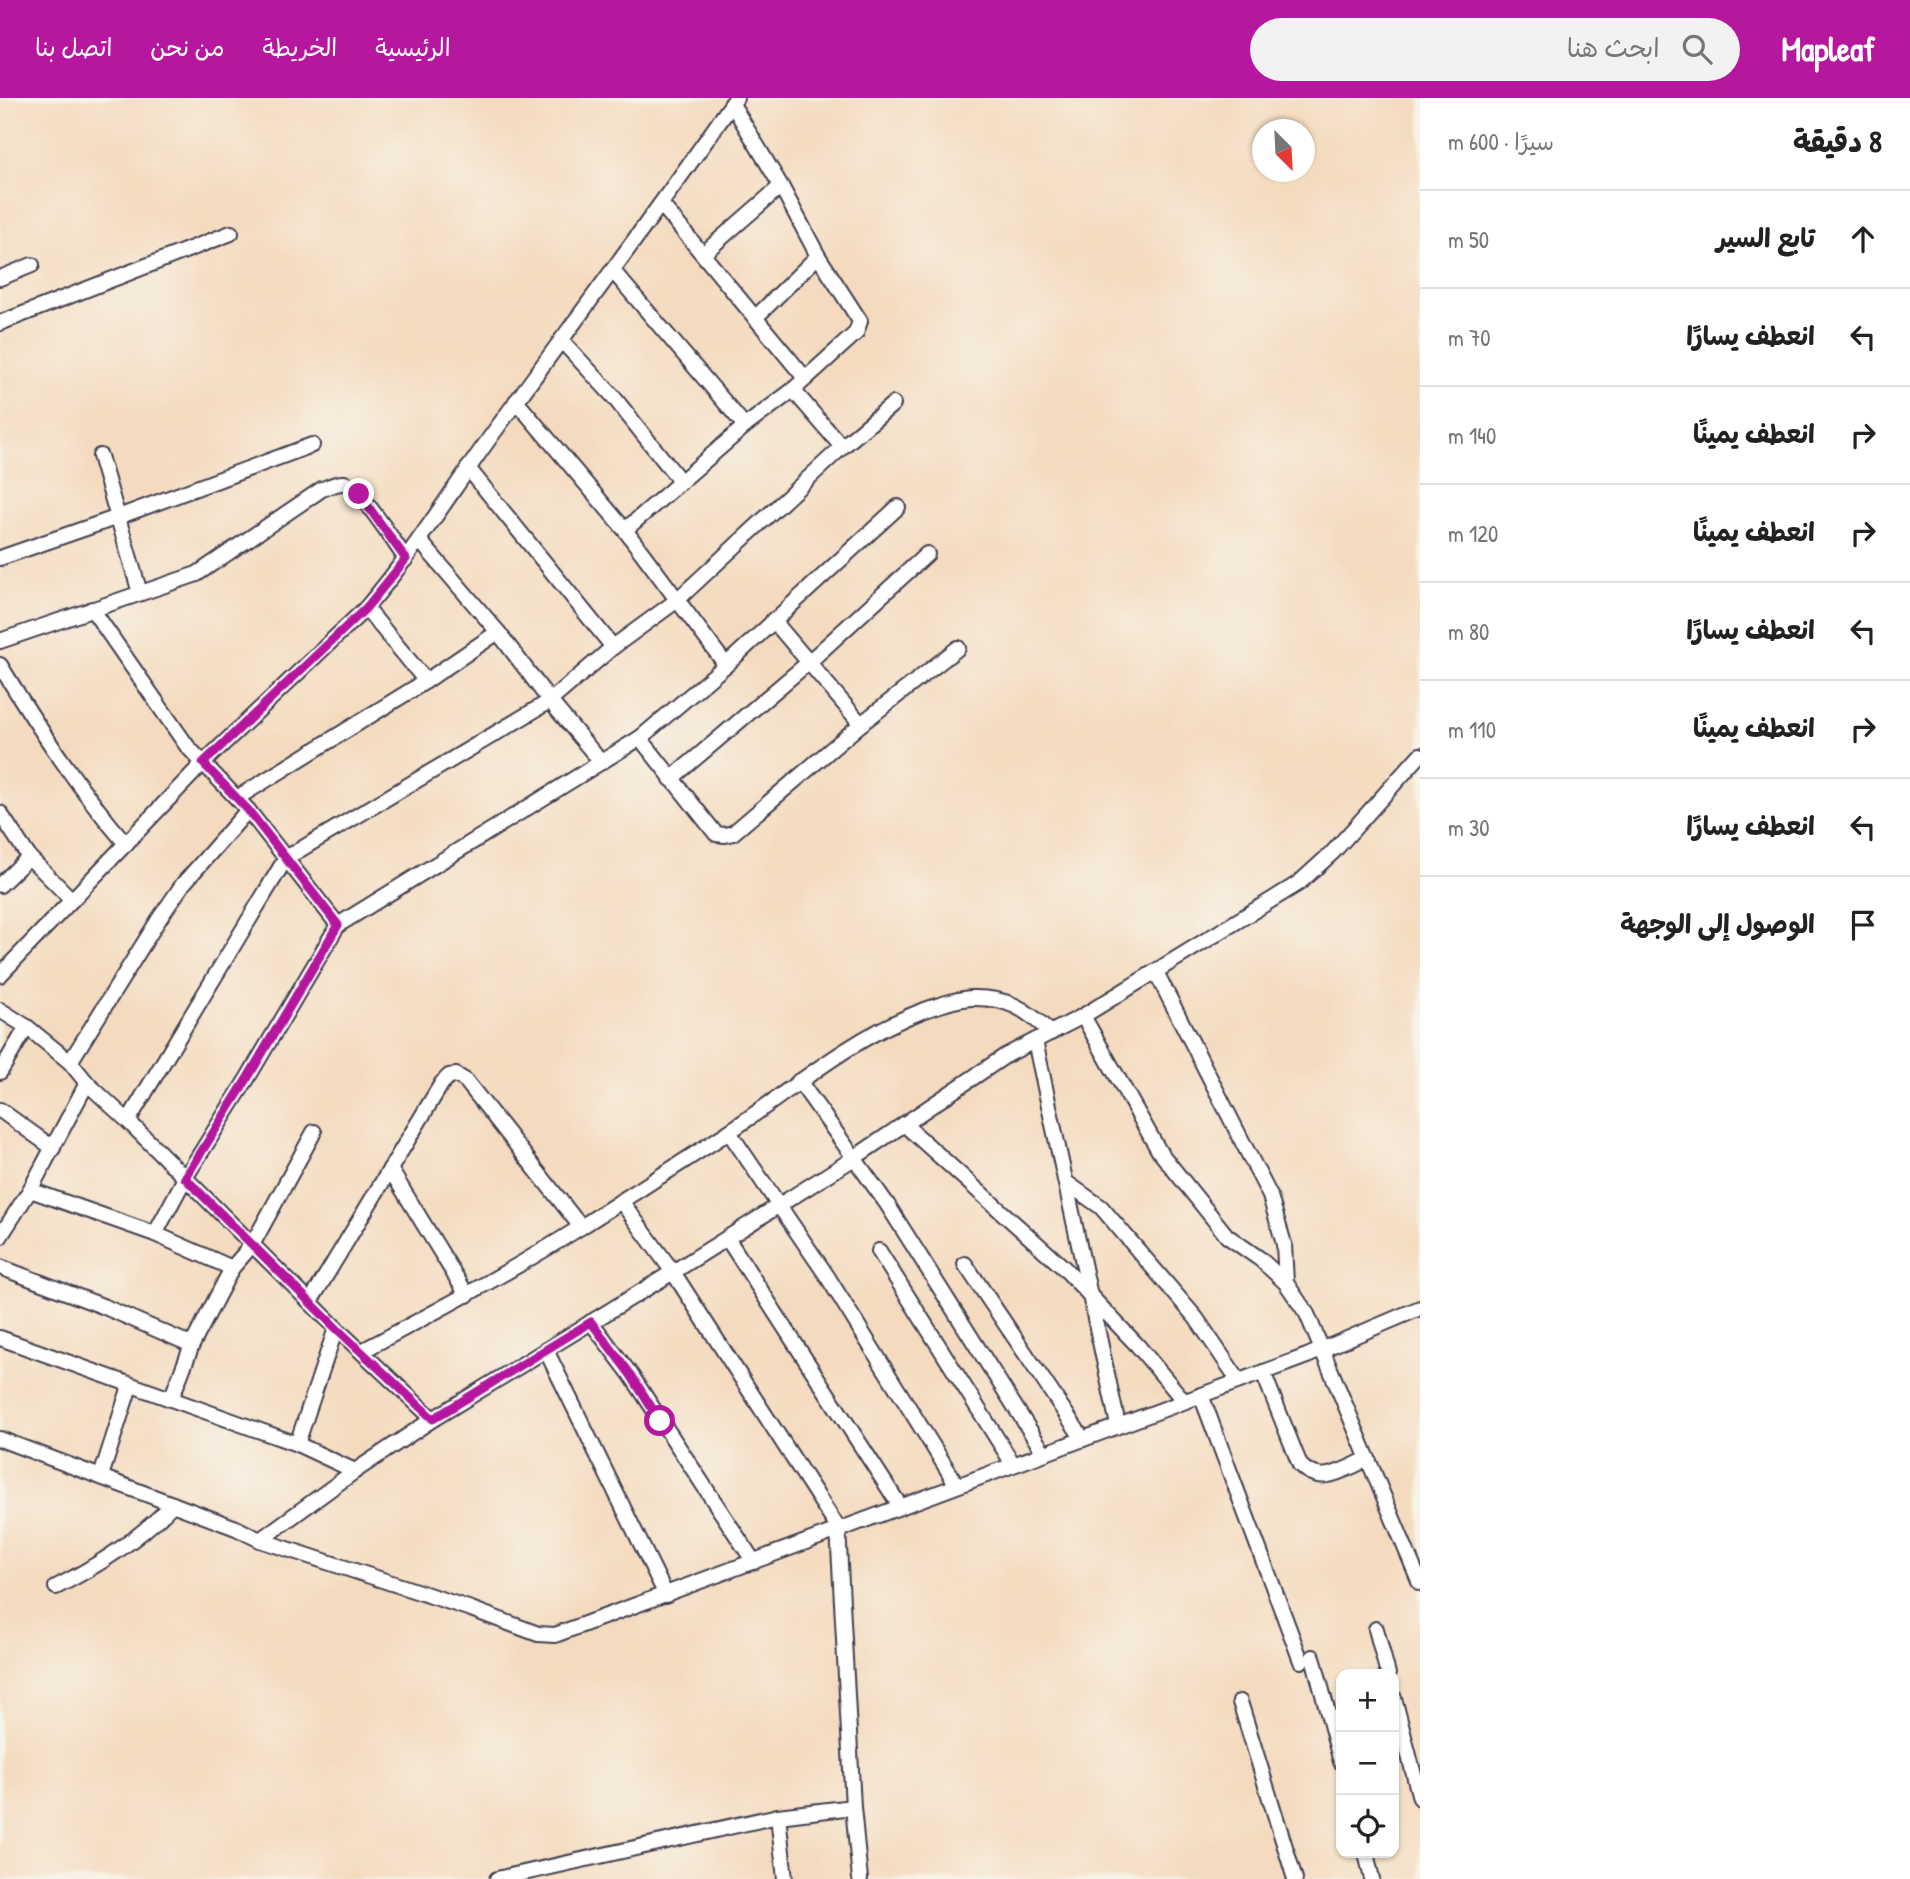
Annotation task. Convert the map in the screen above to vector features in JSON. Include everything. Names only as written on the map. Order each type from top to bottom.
[{"type":"street","points":[[0,975],[203,763],[366,608],[420,541],[468,468],[734,101],[818,256],[860,321],[856,332],[793,390],[745,426],[625,530]]},
{"type":"street","points":[[703,254],[780,186]]},
{"type":"street","points":[[661,204],[805,378]]},
{"type":"street","points":[[0,323],[232,233]]},
{"type":"street","points":[[755,318],[818,256]]},
{"type":"street","points":[[0,278],[32,265]]},
{"type":"street","points":[[613,271],[745,426]]},
{"type":"street","points":[[561,340],[612,395],[681,482]]},
{"type":"street","points":[[793,390],[842,447]]},
{"type":"street","points":[[516,401],[625,530],[726,665]]},
{"type":"street","points":[[128,1121],[286,858],[550,701],[613,647],[676,601],[842,447],[893,404]]},
{"type":"street","points":[[0,558],[312,444]]},
{"type":"street","points":[[100,456],[140,593]]},
{"type":"street","points":[[468,468],[613,647]]},
{"type":"street","points":[[0,641],[197,574],[322,489],[339,483],[346,483],[359,494],[406,559]]},
{"type":"street","points":[[155,1234],[185,1178],[338,925],[640,738],[726,665],[898,507]]},
{"type":"street","points":[[420,541],[498,632],[601,762]]},
{"type":"street","points":[[671,779],[809,662],[927,554]]},
{"type":"street","points":[[366,608],[426,681]]},
{"type":"street","points":[[92,609],[187,746],[248,810],[338,925]]},
{"type":"street","points":[[773,620],[862,724]]},
{"type":"street","points":[[237,798],[426,681],[498,632]]},
{"type":"street","points":[[640,738],[716,834],[733,833],[862,724],[958,648]]},
{"type":"street","points":[[0,665],[60,761],[90,803],[126,844]]},
{"type":"street","points":[[260,1540],[433,1419],[854,1158],[1005,1056],[1083,1016],[1311,874],[1420,755]]},
{"type":"street","points":[[70,1062],[183,884],[248,810]]},
{"type":"street","points":[[0,813],[29,857],[72,900]]},
{"type":"street","points":[[0,885],[29,857]]},
{"type":"street","points":[[1156,972],[1270,1196],[1284,1244],[1286,1283]]},
{"type":"street","points":[[362,1351],[467,1295],[581,1227],[729,1132],[850,1046],[906,1017],[938,1005],[970,998],[1000,1000],[1030,1013],[1051,1033]]},
{"type":"street","points":[[0,1010],[27,1027],[70,1062],[87,1083],[336,1328],[433,1419]]},
{"type":"street","points":[[1083,1016],[1159,1151],[1227,1236],[1260,1259],[1286,1283],[1307,1314],[1420,1583]]},
{"type":"street","points":[[0,1072],[27,1027]]},
{"type":"street","points":[[1035,1041],[1118,1425]]},
{"type":"street","points":[[310,1302],[442,1083],[449,1076],[466,1081],[581,1227]]},
{"type":"street","points":[[799,1081],[887,1204],[1044,1453]]},
{"type":"street","points":[[0,1237],[30,1189],[87,1083]]},
{"type":"street","points":[[0,1110],[53,1148]]},
{"type":"street","points":[[904,1125],[1064,1268],[1138,1346],[1184,1401]]},
{"type":"street","points":[[171,1399],[192,1345],[232,1268],[252,1245],[314,1132]]},
{"type":"street","points":[[729,1132],[827,1276],[957,1485]]},
{"type":"street","points":[[390,1169],[467,1295]]},
{"type":"street","points":[[1067,1183],[1101,1207],[1196,1318],[1239,1381]]},
{"type":"street","points":[[30,1189],[155,1234],[232,1268]]},
{"type":"street","points":[[621,1201],[673,1272],[838,1528],[853,1807],[860,1879]]},
{"type":"street","points":[[727,1238],[900,1506]]},
{"type":"street","points":[[879,1251],[1013,1464]]},
{"type":"street","points":[[965,1264],[1083,1438]]},
{"type":"street","points":[[0,1267],[106,1307],[192,1345]]},
{"type":"street","points":[[0,1439],[236,1528],[260,1540],[471,1609],[538,1634],[555,1635],[838,1528],[1263,1373],[1420,1308]]},
{"type":"street","points":[[591,1322],[631,1375],[754,1562]]},
{"type":"street","points":[[298,1444],[336,1328]]},
{"type":"street","points":[[0,1338],[298,1444],[355,1471]]},
{"type":"street","points":[[545,1350],[666,1595]]},
{"type":"street","points":[[1263,1373],[1300,1465],[1307,1472],[1311,1475],[1330,1475],[1368,1459]]},
{"type":"street","points":[[102,1476],[130,1386]]},
{"type":"street","points":[[1201,1395],[1307,1659],[1336,1747]]},
{"type":"street","points":[[56,1587],[98,1566],[149,1529],[173,1504]]},
{"type":"street","points":[[1376,1629],[1387,1669]]},
{"type":"street","points":[[1240,1702],[1295,1879]]},
{"type":"street","points":[[1399,1717],[1420,1798]]},
{"type":"street","points":[[497,1879],[778,1816],[853,1807]]},
{"type":"street","points":[[778,1816],[785,1879]]},
{"type":"street","points":[[1367,1858],[1372,1879]]},
{"type":"route","points":[[359,494],[406,559],[366,608],[203,763],[248,810],[338,925],[185,1178],[336,1328],[433,1419],[591,1322],[631,1375],[660,1421]]}]
